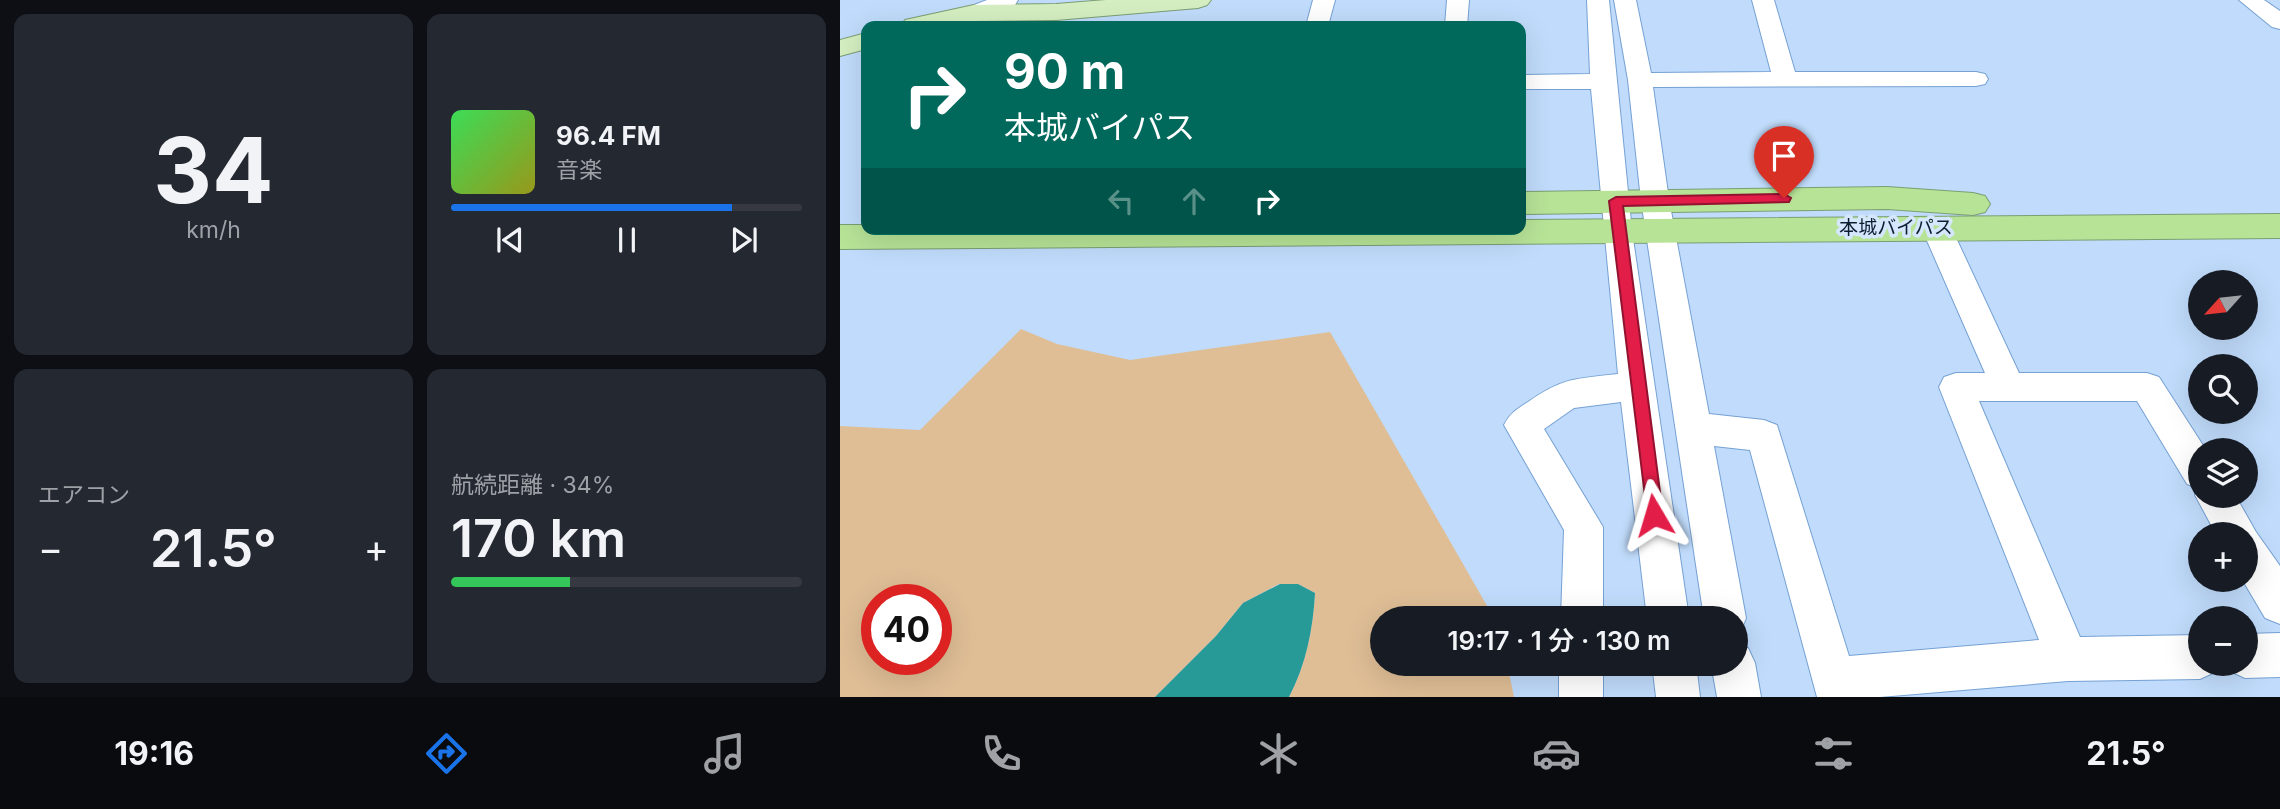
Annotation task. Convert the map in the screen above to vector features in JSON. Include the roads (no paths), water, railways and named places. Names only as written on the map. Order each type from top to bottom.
[{"type":"highway","name":"本城バイパス","points":[[1526,218],[1658,214],[1887,198],[2028,208],[2280,204]]},
{"type":"highway","name":"本城バイパス","points":[[1526,203],[1618,216]]},
{"type":"highway","points":[[840,212],[861,211]]},
{"type":"highway","name":"本城バイパス","points":[[1658,214],[1936,227],[2280,226]]},
{"type":"highway","name":"本城バイパス","points":[[840,237],[914,235]]},
{"type":"main road","points":[[930,21],[976,7],[1084,10],[1198,0]]},
{"type":"main road","points":[[840,48],[861,42]]},
{"type":"street","points":[[976,7],[1007,0]]},
{"type":"street","points":[[1318,21],[1324,0]]},
{"type":"street","points":[[1456,21],[1458,0]]},
{"type":"street","points":[[1598,0],[1602,81],[1637,386],[1666,606]]},
{"type":"street","points":[[1626,0],[1658,214],[1723,606]]},
{"type":"street","points":[[1763,0],[1785,80]]},
{"type":"street","points":[[2250,0],[2280,22]]},
{"type":"street","points":[[1640,80],[1976,79]]},
{"type":"street","points":[[1526,82],[1602,81]]},
{"type":"street","points":[[1936,227],[2009,387]]},
{"type":"street","points":[[1582,606],[1584,527],[1522,425],[1566,394],[1637,386]]},
{"type":"street","points":[[2068,659],[1956,387],[2147,387],[2188,453]]},
{"type":"street","points":[[1694,428],[1764,436],[1837,688],[2068,659],[2188,657]]},
{"type":"street","points":[[2258,568],[2280,603]]},
{"type":"street","points":[[2258,656],[2280,655]]},
{"type":"street","points":[[1581,676],[1581,697]]},
{"type":"street","points":[[1676,676],[1678,697]]},
{"type":"street","points":[[1735,676],[1739,697]]}]
